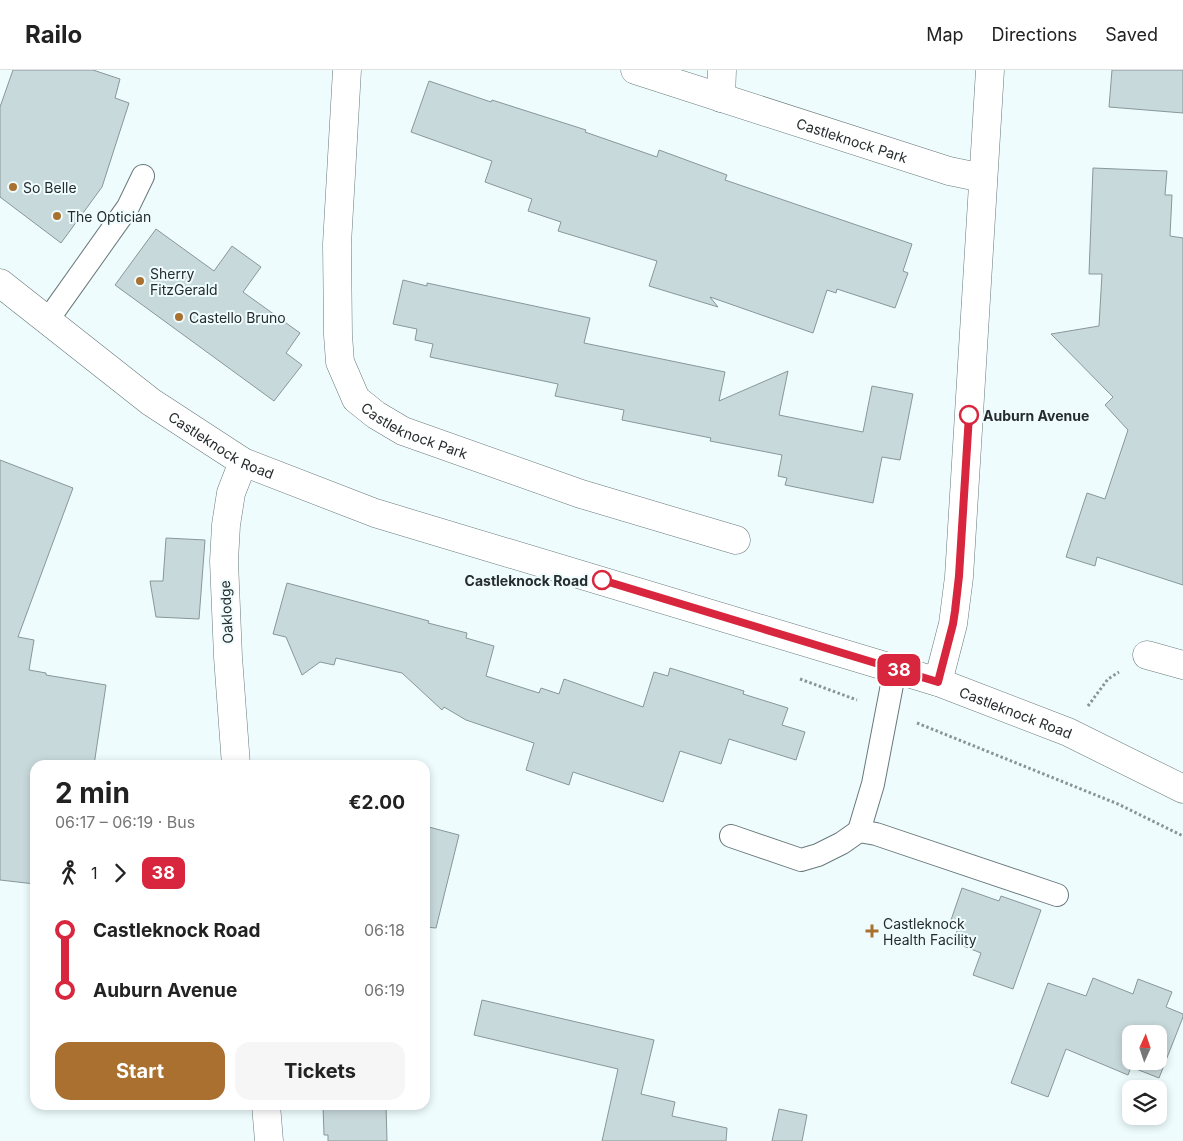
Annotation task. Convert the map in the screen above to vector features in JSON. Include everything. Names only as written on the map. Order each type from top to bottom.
[{"type":"street","name":"Castleknock Park","points":[[347,70],[338,244],[338,335],[340,362],[356,399],[376,415],[403,431],[581,494],[736,540]]},
{"type":"street","name":"Castleknock Park","points":[[635,70],[949,171],[983,178]]},
{"type":"street","points":[[721,98],[722,70]]},
{"type":"street","points":[[938,682],[953,624],[959,576],[990,70]]},
{"type":"street","name":"Castleknock Road","points":[[0,284],[152,402],[244,462],[375,513],[938,682],[1068,732],[1183,789]]},
{"type":"street","name":"Oaklodge","points":[[236,760],[228,657],[224,561],[226,525],[231,493],[244,462]]},
{"type":"street","points":[[1147,655],[1183,665]]},
{"type":"street","points":[[266,1110],[269,1141]]},
{"type":"lane","points":[[47,321],[128,207],[143,176]]},
{"type":"lane","points":[[731,836],[801,860],[842,843],[859,831],[873,784],[896,669]]},
{"type":"lane","points":[[859,831],[894,838],[1057,895]]},
{"type":"path","points":[[1068,732],[1108,678],[1147,655]]},
{"type":"path","points":[[799,678],[1118,804],[1183,836]]},
{"type":"building","points":[[13,70],[93,70],[120,79],[115,98],[129,103],[102,187],[61,243],[0,197],[0,107]]},
{"type":"building","points":[[1112,70],[1183,70],[1183,113],[1109,107]]},
{"type":"building","points":[[429,81],[491,102],[492,100],[586,130],[585,132],[657,157],[659,150],[727,175],[725,180],[912,244],[903,271],[908,273],[895,308],[837,289],[836,293],[827,290],[813,333],[710,297],[718,307],[649,286],[657,261],[558,231],[561,222],[528,211],[532,199],[485,182],[492,161],[411,132]]},
{"type":"building","points":[[1093,168],[1167,171],[1165,195],[1172,195],[1170,236],[1183,238],[1183,585],[1097,557],[1095,566],[1066,557],[1087,493],[1105,499],[1128,430],[1105,405],[1113,397],[1051,334],[1099,326],[1102,274],[1089,274]]},
{"type":"building","points":[[156,229],[214,271],[232,246],[261,267],[243,292],[300,333],[286,353],[302,365],[274,401],[115,285]]},
{"type":"building","points":[[403,280],[427,286],[427,283],[590,318],[584,343],[725,372],[719,401],[788,371],[779,415],[863,432],[872,386],[913,394],[900,460],[882,457],[873,503],[785,485],[787,478],[778,476],[782,455],[710,441],[711,438],[622,420],[624,410],[555,396],[558,384],[430,357],[433,344],[415,340],[417,329],[393,324]]},
{"type":"building","points":[[0,460],[73,488],[18,637],[34,640],[29,670],[46,673],[46,675],[106,685],[95,760],[30,760],[30,883],[0,880]]},
{"type":"building","points":[[166,538],[205,540],[199,619],[156,617],[150,581],[163,581]]},
{"type":"building","points":[[287,583],[467,633],[466,638],[494,646],[486,676],[539,693],[541,688],[559,694],[564,679],[643,707],[654,672],[668,676],[670,668],[744,691],[743,694],[788,708],[782,725],[805,732],[796,760],[729,739],[721,764],[680,751],[663,802],[573,772],[569,785],[526,770],[534,743],[466,720],[444,707],[442,710],[402,673],[336,658],[334,665],[320,662],[302,675],[286,637],[273,634]]},
{"type":"building","points":[[430,827],[459,835],[436,928],[430,927]]},
{"type":"building","points":[[962,888],[999,901],[1001,896],[1041,910],[1013,989],[973,975],[981,953],[953,942],[960,923],[951,920]]},
{"type":"building","points":[[1093,978],[1133,994],[1138,979],[1172,992],[1166,1007],[1183,1014],[1183,1017],[1168,1055],[1168,1025],[1122,1025],[1122,1070],[1130,1070],[1128,1075],[1066,1049],[1048,1097],[1011,1083],[1048,983],[1086,996]]},
{"type":"building","points":[[482,1000],[654,1040],[641,1094],[675,1102],[672,1116],[727,1128],[726,1141],[602,1141],[618,1069],[474,1035]]},
{"type":"building","points":[[1139,1070],[1162,1070],[1159,1078]]},
{"type":"building","points":[[779,1109],[807,1115],[802,1141],[772,1141]]},
{"type":"building","points":[[323,1110],[386,1110],[387,1141],[328,1141],[328,1135],[324,1135]]},
{"type":"bus line","name":"38","points":[[602,580],[938,682],[955,611],[969,415]]},
{"type":"place","name":"So Belle","points":[[13,187]]},
{"type":"place","name":"The Optician","points":[[57,216]]},
{"type":"place","name":"Sherry FitzGerald","points":[[140,281]]},
{"type":"place","name":"Castello Bruno","points":[[179,317]]},
{"type":"place","name":"Auburn Avenue","points":[[969,415]]},
{"type":"place","name":"Castleknock Road","points":[[602,580]]},
{"type":"place","name":"Castleknock Health Facility","points":[[872,931]]}]
